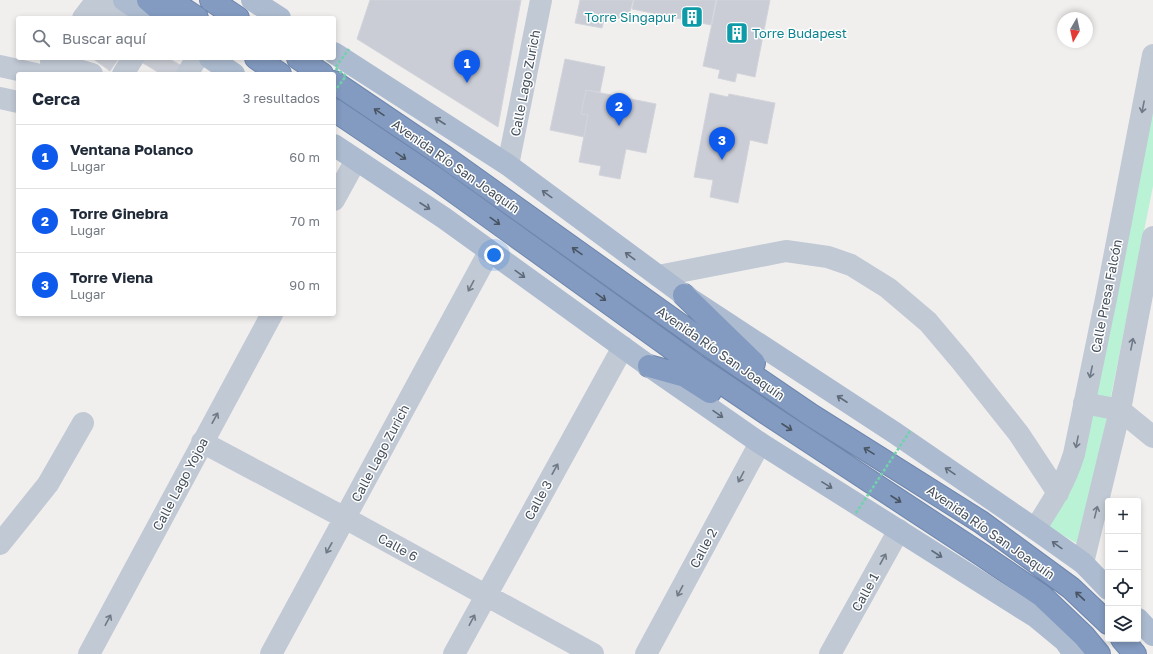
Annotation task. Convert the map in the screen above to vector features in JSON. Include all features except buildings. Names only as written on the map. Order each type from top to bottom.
[{"type":"highway","points":[[148,0],[167,16]]},
{"type":"highway","points":[[170,0],[194,16]]},
{"type":"highway","points":[[211,0],[235,16]]},
{"type":"highway","points":[[259,60],[277,72]]},
{"type":"highway","points":[[301,60],[319,72]]},
{"type":"highway","name":"Avenida Río San Joaquín","points":[[336,83],[445,157],[707,344],[811,415],[981,522],[1071,588],[1105,620]]},
{"type":"highway","name":"Avenida Río San Joaquín","points":[[336,111],[438,180],[688,360],[1042,596],[1084,636],[1099,654]]},
{"type":"highway","points":[[684,295],[811,415]]},
{"type":"highway","points":[[649,366],[685,376],[729,403],[766,413]]},
{"type":"highway","points":[[1125,642],[1135,654]]},
{"type":"main road","points":[[124,0],[148,16]]},
{"type":"main road","points":[[252,0],[277,16]]},
{"type":"main road","name":"Avenida Río San Joaquín","points":[[342,51],[508,165],[684,295],[895,433],[1035,529],[1083,563],[1105,586]]},
{"type":"main road","points":[[195,62],[228,72]]},
{"type":"main road","points":[[336,146],[444,218],[489,252],[649,366],[760,443],[1036,617],[1067,650]]},
{"type":"main road","points":[[1141,622],[1153,635]]},
{"type":"street","name":"Calle Lago Zurich","points":[[508,165],[541,0]]},
{"type":"street","points":[[92,7],[117,16]]},
{"type":"street","name":"Calle Presa Falcón","points":[[1035,529],[1058,494],[1068,473],[1074,454],[1107,294],[1153,55]]},
{"type":"street","points":[[124,72],[132,60]]},
{"type":"street","points":[[0,66],[45,67],[79,72]]},
{"type":"street","points":[[0,98],[16,102]]},
{"type":"street","points":[[336,165],[356,160]]},
{"type":"street","points":[[336,196],[356,160]]},
{"type":"street","points":[[1083,563],[1120,410],[1153,237]]},
{"type":"street","points":[[658,276],[786,251],[828,257],[851,265],[888,288],[928,322],[1019,434],[1058,494]]},
{"type":"street","name":"Calle Lago Zurich","points":[[270,654],[489,252]]},
{"type":"street","name":"Calle Lago Yojoa","points":[[89,654],[271,316]]},
{"type":"street","name":"Calle 3","points":[[454,654],[485,595],[623,347]]},
{"type":"street","points":[[1084,403],[1120,410],[1153,437]]},
{"type":"street","points":[[0,544],[48,484],[83,423]]},
{"type":"street","name":"Calle 6","points":[[202,442],[345,518],[593,654]]},
{"type":"street","name":"Calle 2","points":[[646,654],[760,443]]},
{"type":"street","name":"Calle 1","points":[[830,654],[899,530]]},
{"type":"path","points":[[336,89],[346,76],[335,68],[342,51]]},
{"type":"path","points":[[856,513],[910,431]]},
{"type":"green space","points":[[1153,62],[1153,186],[1081,546],[1043,523],[1080,467]]},
{"type":"place","name":"Torre Singapur","points":[[692,17]]},
{"type":"place","name":"Torre Budapest","points":[[737,33]]},
{"type":"place","name":"Ventana Polanco","points":[[467,83]]},
{"type":"place","name":"Torre Ginebra","points":[[619,126]]},
{"type":"place","name":"Torre Viena","points":[[722,160]]}]
